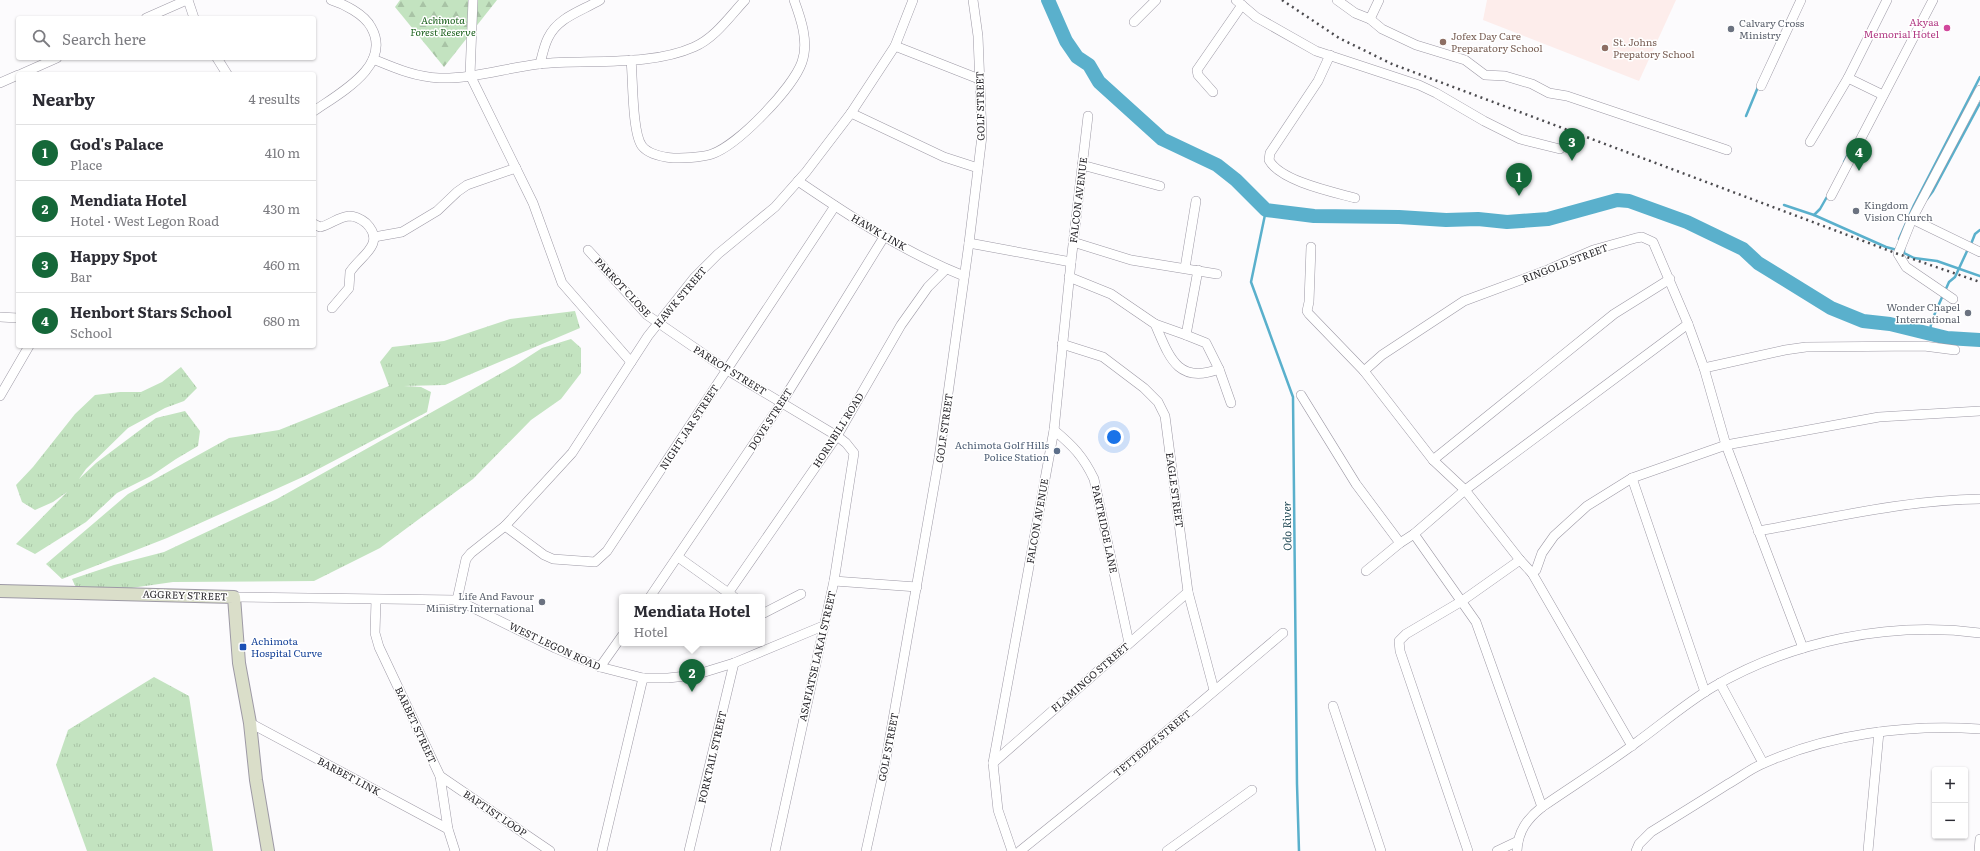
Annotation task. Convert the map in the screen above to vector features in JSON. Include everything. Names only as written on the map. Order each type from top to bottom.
[{"type":"main road","name":"AGGREY STREET","points":[[0,591],[234,597],[239,663],[250,723],[256,780],[268,851]]},
{"type":"street","points":[[151,16],[188,0],[193,16]]},
{"type":"street","points":[[316,110],[351,85],[363,74],[373,59],[376,45],[375,34],[368,21],[343,5],[331,0]]},
{"type":"street","points":[[473,0],[470,75],[533,203],[562,283],[631,362]]},
{"type":"street","points":[[540,64],[548,37],[555,28],[572,14],[600,0]]},
{"type":"street","points":[[373,59],[415,76],[441,78],[540,64],[631,60],[677,54],[697,46],[710,37],[745,0]]},
{"type":"street","points":[[631,60],[637,136],[643,148],[652,153],[668,157],[687,158],[712,154],[730,145],[749,129],[794,77],[802,62],[805,40],[794,0]]},
{"type":"street","name":"HAWK STREET","points":[[456,600],[466,559],[471,553],[505,526],[572,453],[631,362],[694,278],[718,254],[776,207],[851,113],[896,46],[913,0]]},
{"type":"street","name":"GOLF STREET","points":[[866,851],[885,765],[939,458],[969,243],[982,136],[978,36],[973,0]]},
{"type":"street","points":[[1134,22],[1156,0]]},
{"type":"street","points":[[1337,0],[1362,17],[1370,19],[1382,29],[1416,45],[1466,60],[1485,75],[1505,76],[1520,80],[1544,92],[1567,96],[1727,150]]},
{"type":"street","points":[[1370,19],[1379,0]]},
{"type":"street","points":[[1761,86],[1801,0]]},
{"type":"street","points":[[1810,142],[1848,78],[1887,0]]},
{"type":"street","points":[[1831,196],[1933,0]]},
{"type":"street","points":[[1213,92],[1198,75],[1197,70],[1239,3],[1256,17],[1302,44],[1330,56],[1419,85],[1520,139],[1560,149]]},
{"type":"street","points":[[896,46],[980,79]]},
{"type":"street","points":[[1330,56],[1318,81],[1270,153],[1269,160],[1278,170],[1302,182],[1355,198]]},
{"type":"street","points":[[26,72],[53,60]]},
{"type":"street","points":[[218,60],[226,72]]},
{"type":"street","points":[[0,83],[16,76]]},
{"type":"street","points":[[1848,78],[1883,95]]},
{"type":"street","points":[[1953,299],[1906,267],[1898,254],[1912,219],[1980,90]]},
{"type":"street","points":[[851,113],[944,158],[978,168]]},
{"type":"street","name":"FALCON AVENUE","points":[[1012,851],[998,810],[993,763],[1054,430],[1069,277],[1088,116]]},
{"type":"street","points":[[1082,165],[1160,186]]},
{"type":"street","points":[[374,237],[402,232],[437,211],[457,192],[467,185],[516,168]]},
{"type":"street","name":"HAWK LINK","points":[[798,181],[884,237],[946,269],[964,276]]},
{"type":"street","points":[[1185,268],[1196,201]]},
{"type":"street","name":"NIGHT JAR STREET","points":[[505,526],[544,555],[553,559],[595,562],[600,559],[607,551],[835,206]]},
{"type":"street","points":[[316,225],[323,227],[342,218],[356,217],[366,223],[374,237],[370,250],[350,272],[348,290],[332,308]]},
{"type":"street","points":[[1912,219],[1980,252]]},
{"type":"street","name":"DOVE STREET","points":[[652,594],[782,402],[884,237]]},
{"type":"street","name":"RINGOLD STREET","points":[[1364,371],[1382,355],[1464,301],[1593,250],[1636,238],[1648,239],[1653,242],[1688,324],[1704,368],[1726,445],[1802,648]]},
{"type":"street","points":[[1073,242],[1131,260],[1217,274]]},
{"type":"street","points":[[969,243],[1071,262]]},
{"type":"street","points":[[1311,248],[1309,302],[1307,311],[1364,371],[1433,460],[1465,490],[1532,573],[1632,746]]},
{"type":"street","name":"PARROT CLOSE","points":[[588,250],[637,305],[659,324]]},
{"type":"street","name":"HORNBILL ROAD","points":[[731,594],[837,436],[901,325],[928,287],[946,269]]},
{"type":"street","points":[[1186,335],[1198,270]]},
{"type":"street","points":[[1069,277],[1111,294],[1154,324],[1186,335],[1206,344],[1219,369],[1231,403]]},
{"type":"street","points":[[1433,460],[1614,314],[1670,279]]},
{"type":"street","points":[[0,318],[16,318]]},
{"type":"street","name":"PARROT STREET","points":[[659,324],[727,370],[837,436],[852,449],[854,453],[854,461]]},
{"type":"street","points":[[1154,324],[1172,359],[1181,370],[1202,375],[1219,369]]},
{"type":"street","points":[[1366,571],[1400,543],[1414,534],[1465,490],[1688,324]]},
{"type":"street","name":"EAGLE STREET","points":[[1062,344],[1103,357],[1144,388],[1158,402],[1165,416],[1188,592],[1214,690]]},
{"type":"street","points":[[1704,368],[1785,350],[1806,347],[1924,346],[1955,350]]},
{"type":"street","points":[[0,396],[28,348]]},
{"type":"street","points":[[1301,395],[1356,484],[1400,543]]},
{"type":"street","points":[[1532,573],[1538,566],[1547,544],[1554,536],[1587,506],[1632,478],[1726,445],[1879,417],[1980,411]]},
{"type":"street","name":"PARTRIDGE LANE","points":[[1054,430],[1077,450],[1085,460],[1094,478],[1130,643]]},
{"type":"street","name":"ASAFIATSE LAKAI STREET","points":[[775,851],[834,581],[854,461]]},
{"type":"street","points":[[1632,478],[1705,692]]},
{"type":"street","points":[[1758,531],[1910,504],[1941,500],[1980,499]]},
{"type":"street","points":[[1414,534],[1476,622],[1542,807]]},
{"type":"street","points":[[678,557],[731,594]]},
{"type":"street","points":[[1468,851],[1400,651],[1399,641],[1406,634],[1462,601],[1520,560]]},
{"type":"street","points":[[834,581],[917,587]]},
{"type":"street","name":"FLAMINGO STREET","points":[[993,763],[1188,592]]},
{"type":"street","points":[[765,612],[801,594]]},
{"type":"street","name":"WEST LEGON ROAD","points":[[234,597],[456,600],[555,648],[600,667],[643,678],[668,678],[696,674],[734,663],[823,626]]},
{"type":"street","name":"BARBET STREET","points":[[376,600],[375,633],[379,647],[440,776],[448,829],[455,851]]},
{"type":"street","points":[[1517,851],[1522,828],[1528,818],[1632,746],[1705,692],[1720,683],[1790,651],[1832,640],[1888,631],[1940,629],[1980,632]]},
{"type":"street","name":"TETTEDZE STREET","points":[[1020,851],[1123,768],[1283,632]]},
{"type":"street","points":[[600,667],[619,640]]},
{"type":"street","name":"FORKTAIL STREET","points":[[689,851],[734,663]]},
{"type":"street","points":[[602,851],[643,678]]},
{"type":"street","points":[[1720,683],[1763,763]]},
{"type":"street","points":[[1333,706],[1381,851]]},
{"type":"street","name":"BARBET LINK","points":[[250,723],[448,829]]},
{"type":"street","points":[[1637,848],[1651,832],[1763,763],[1819,744],[1879,732],[1936,728],[1980,729]]},
{"type":"street","points":[[1868,851],[1879,732]]},
{"type":"street","name":"BAPTIST LOOP","points":[[440,776],[550,851]]},
{"type":"street","points":[[1167,851],[1252,790]]},
{"type":"street","points":[[1979,851],[1980,838]]},
{"type":"street","points":[[1497,851],[1518,841]]},
{"type":"shaded area","name":"St. Johns Prepatory School","points":[[1487,0],[1676,0],[1639,81],[1483,20]]},
{"type":"green space","name":"Achimota Forest Reserve","points":[[400,0],[497,0],[444,67],[395,7]]},
{"type":"green space","points":[[575,311],[580,328],[445,385],[404,386],[421,387],[431,392],[427,412],[305,476],[167,538],[62,579],[46,564],[128,494],[229,438],[279,430],[389,386],[380,362],[392,347],[444,341],[510,319]]},
{"type":"green space","points":[[571,339],[581,348],[581,373],[561,399],[531,420],[473,479],[380,548],[314,581],[173,582],[124,589],[77,590],[72,579],[114,565],[164,552],[277,499],[514,366],[542,348]]},
{"type":"green space","points":[[181,367],[197,388],[184,401],[165,408],[128,428],[86,469],[79,479],[96,463],[156,418],[185,411],[200,431],[198,446],[151,476],[117,493],[86,522],[35,554],[16,544],[67,492],[53,502],[35,510],[22,502],[16,485],[33,467],[75,414],[95,395],[120,392],[141,392],[162,382]]},
{"type":"green space","points":[[154,677],[189,696],[213,851],[87,851],[56,765],[68,730]]},
{"type":"waterway","points":[[1048,0],[1066,41],[1077,57],[1089,65],[1099,82],[1162,139],[1217,165],[1236,180],[1266,210],[1314,216],[1399,217],[1446,220],[1478,219],[1507,222],[1548,219],[1617,200],[1629,201],[1687,222],[1743,249],[1758,263],[1831,308],[1863,321],[1890,324],[1947,338],[1980,340]]},
{"type":"waterway","points":[[1899,239],[1914,205],[1980,77]]},
{"type":"waterway","points":[[1746,116],[1758,87]]},
{"type":"waterway","points":[[1927,199],[1933,191],[1980,103]]},
{"type":"waterway","points":[[1844,162],[1847,156]]},
{"type":"waterway","points":[[1814,215],[1820,209],[1828,195]]},
{"type":"waterway","points":[[1784,205],[1814,215],[1886,247],[1897,250]]},
{"type":"waterway","name":"Odo River","points":[[1266,210],[1251,282],[1293,397],[1299,851]]},
{"type":"waterway","points":[[1971,244],[1975,234],[1980,230]]},
{"type":"waterway","points":[[1904,248],[1904,253],[1914,258],[1937,261],[1980,276]]},
{"type":"waterway","points":[[1945,291],[1949,282],[1955,277],[1968,249]]},
{"type":"waterway","points":[[1929,334],[1932,320],[1943,295]]},
{"type":"railway","points":[[1282,0],[1339,38],[1392,64],[1898,254],[1980,282]]},
{"type":"place","name":"Akyaa Memorial Hotel","points":[[1947,28]]},
{"type":"place","name":"Calvary Cross Ministry","points":[[1731,29]]},
{"type":"place","name":"Jofex Day Care Preparatory School","points":[[1443,42]]},
{"type":"place","name":"St. Johns Prepatory School","points":[[1605,48]]},
{"type":"place","name":"Happy Spot","points":[[1572,161]]},
{"type":"place","name":"Henbort Stars School","points":[[1859,171]]},
{"type":"place","name":"God's Palace","points":[[1519,196]]},
{"type":"place","name":"Kingdom Vision Church","points":[[1856,211]]},
{"type":"place","name":"Wonder Chapel International","points":[[1968,313]]},
{"type":"place","name":"Achimota Golf Hills Police Station","points":[[1057,451]]},
{"type":"place","name":"Life And Favour Ministry International","points":[[542,602]]},
{"type":"place","name":"Achimota Hospital Curve","points":[[243,647]]},
{"type":"place","name":"Mendiata Hotel","points":[[692,692]]}]
